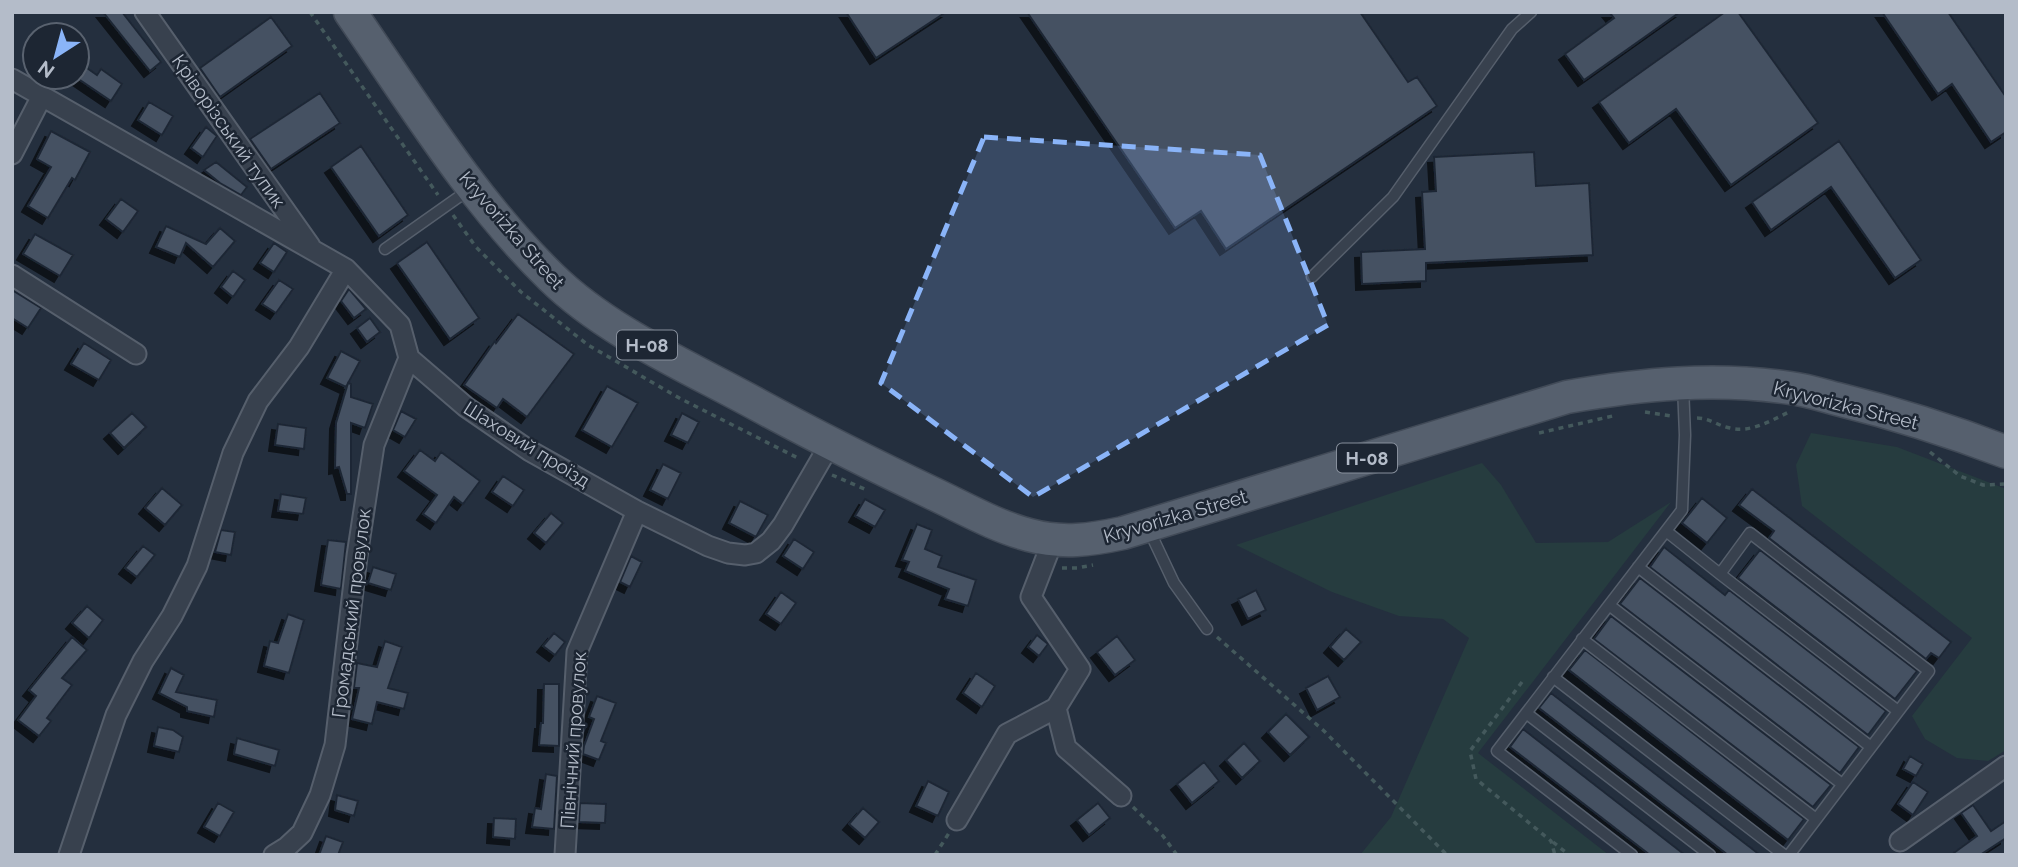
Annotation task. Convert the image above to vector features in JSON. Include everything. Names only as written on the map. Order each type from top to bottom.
[{"type":"main road","name":"Kryvorizka Street","points":[[350,12],[456,166],[505,227],[550,277],[575,299],[602,319],[823,456],[998,524],[1049,552],[1147,526],[1567,397],[1627,387],[1683,382],[1792,388],[1876,408],[2006,452]]},
{"type":"street","name":"Кріворізський тупик","points":[[145,12],[313,250]]},
{"type":"street","points":[[12,79],[346,269],[400,325],[409,359]]},
{"type":"street","points":[[12,154],[42,96]]},
{"type":"street","points":[[69,855],[116,715],[197,566],[233,453],[258,401],[299,347],[346,269]]},
{"type":"street","points":[[12,275],[136,354]]},
{"type":"street","name":"Шаховий проїзд","points":[[409,359],[466,407],[530,451],[637,511],[727,553],[756,553],[771,541],[823,456]]},
{"type":"street","name":"Громадський провулок","points":[[274,855],[302,833],[320,795],[335,745],[357,556],[374,445],[409,359]]},
{"type":"street","name":"Північний провулок","points":[[565,855],[576,652],[637,511]]},
{"type":"street","points":[[957,820],[1007,734],[1056,708],[1080,669],[1031,597],[1049,552]]},
{"type":"street","points":[[1056,708],[1066,748],[1121,796]]},
{"type":"street","points":[[1900,841],[2006,766]]},
{"type":"lane","points":[[1312,276],[1393,197],[1512,30],[1531,12]]},
{"type":"lane","points":[[385,249],[473,187]]},
{"type":"lane","points":[[1632,855],[1497,751],[1682,510],[1683,382]]},
{"type":"lane","points":[[1147,526],[1174,583],[1207,629]]},
{"type":"lane","points":[[1666,531],[1898,711]]},
{"type":"lane","points":[[1553,677],[1787,855],[1929,671],[1750,533],[1720,574]]},
{"type":"lane","points":[[1638,568],[1871,747]]},
{"type":"lane","points":[[1609,605],[1842,785]]},
{"type":"lane","points":[[1583,639],[1816,819]]},
{"type":"lane","points":[[1526,713],[1710,855]]},
{"type":"path","points":[[1638,411],[1707,418],[1729,428],[1751,429],[1789,412],[1797,412]]},
{"type":"path","points":[[1536,433],[1626,414]]},
{"type":"path","points":[[1919,448],[1931,452],[1960,476],[1983,485],[2006,484]]},
{"type":"path","points":[[823,456],[877,495]]},
{"type":"path","points":[[1049,552],[1057,568],[1077,568],[1104,562]]},
{"type":"path","points":[[1207,629],[1324,731],[1447,855]]},
{"type":"path","points":[[1121,796],[1163,836],[1177,855]]},
{"type":"path","points":[[935,855],[957,820]]},
{"type":"path","points":[[1551,841],[1569,855]]},
{"type":"highlighted area","points":[[984,137],[1260,155],[1328,325],[1033,497],[881,383]]},
{"type":"green space","points":[[1811,433],[1897,447],[2006,489],[2006,750],[1988,761],[1957,758],[1925,739],[1912,716],[1972,638],[1802,506],[1796,465]]},
{"type":"green space","points":[[1482,463],[1501,485],[1536,543],[1608,542],[1671,502],[1478,753],[1609,855],[1360,855],[1391,817],[1469,638],[1443,619],[1399,616],[1332,592],[1236,545]]},
{"type":"building","points":[[103,12],[122,12],[161,62],[150,71]]},
{"type":"building","points":[[846,12],[946,12],[876,58]]},
{"type":"building","points":[[1027,12],[1360,12],[1408,82],[1417,77],[1437,106],[1226,249],[1201,211],[1175,228]]},
{"type":"building","points":[[1609,12],[1680,12],[1584,80],[1565,54],[1614,18]]},
{"type":"building","points":[[1725,12],[1738,12],[1818,123],[1731,185],[1676,109],[1629,143],[1599,102]]},
{"type":"building","points":[[1882,12],[1948,12],[2006,97],[2006,132],[1991,142],[1952,84],[1938,94]]},
{"type":"building","points":[[271,17],[292,46],[220,97],[200,68]]},
{"type":"building","points":[[101,69],[122,84],[111,101],[91,87],[91,71],[97,75]]},
{"type":"building","points":[[320,93],[340,123],[271,169],[250,139]]},
{"type":"building","points":[[149,102],[173,116],[162,135],[138,120]]},
{"type":"building","points":[[206,127],[217,136],[203,157],[191,148]]},
{"type":"building","points":[[51,131],[90,152],[75,180],[72,178],[48,218],[28,206],[51,167],[37,159]]},
{"type":"building","points":[[1839,141],[1921,260],[1895,278],[1831,187],[1771,230],[1752,202]]},
{"type":"building","points":[[361,146],[408,215],[379,236],[331,167]]},
{"type":"building","points":[[1534,152],[1536,186],[1589,183],[1593,255],[1426,263],[1426,281],[1362,284],[1361,252],[1425,249],[1422,192],[1436,191],[1434,157]]},
{"type":"building","points":[[216,162],[247,187],[241,195],[204,170]]},
{"type":"building","points":[[121,199],[138,211],[123,232],[106,219]]},
{"type":"building","points":[[166,226],[206,244],[220,228],[235,241],[213,267],[186,243],[180,257],[156,247]]},
{"type":"building","points":[[35,234],[73,255],[60,276],[23,254]]},
{"type":"building","points":[[427,242],[479,318],[450,339],[397,263]]},
{"type":"building","points":[[274,243],[287,252],[274,272],[260,263]]},
{"type":"building","points":[[233,271],[245,280],[233,297],[221,287]]},
{"type":"building","points":[[279,280],[293,289],[276,313],[262,304]]},
{"type":"building","points":[[349,289],[366,309],[354,318],[341,301]]},
{"type":"building","points":[[12,290],[41,308],[28,328],[12,318]]},
{"type":"building","points":[[518,314],[574,354],[527,417],[503,399],[497,408],[464,385]]},
{"type":"building","points":[[370,318],[380,332],[367,342],[357,328]]},
{"type":"building","points":[[84,343],[111,360],[99,380],[71,364]]},
{"type":"building","points":[[341,351],[360,361],[346,387],[327,378]]},
{"type":"building","points":[[348,383],[351,384],[351,397],[373,404],[365,428],[351,423],[351,494],[347,494],[339,467],[335,468],[336,423]]},
{"type":"building","points":[[607,386],[638,403],[612,447],[582,430]]},
{"type":"building","points":[[401,411],[416,419],[405,437],[393,430]]},
{"type":"building","points":[[132,413],[146,427],[124,448],[110,433]]},
{"type":"building","points":[[682,413],[699,422],[688,443],[671,435]]},
{"type":"building","points":[[278,424],[306,428],[304,449],[275,445]]},
{"type":"building","points":[[420,450],[435,461],[441,452],[480,481],[463,504],[454,497],[436,523],[423,514],[437,495],[404,471]]},
{"type":"building","points":[[663,464],[681,473],[668,499],[650,490]]},
{"type":"building","points":[[503,476],[524,490],[513,506],[492,492]]},
{"type":"building","points":[[162,488],[182,505],[165,525],[145,508]]},
{"type":"building","points":[[1752,489],[1951,642],[1939,658],[1931,653],[1926,659],[1769,538],[1774,531],[1739,505]]},
{"type":"building","points":[[281,494],[306,498],[303,514],[278,511]]},
{"type":"building","points":[[1702,498],[1727,518],[1707,543],[1682,523]]},
{"type":"building","points":[[865,499],[885,510],[875,527],[855,516]]},
{"type":"building","points":[[740,501],[768,515],[756,537],[729,523]]},
{"type":"building","points":[[551,513],[563,523],[546,543],[534,533]]},
{"type":"building","points":[[917,524],[932,530],[925,549],[942,556],[938,567],[976,580],[968,606],[945,599],[949,589],[905,571],[909,562],[902,560]]},
{"type":"building","points":[[221,530],[235,532],[231,555],[215,552]]},
{"type":"building","points":[[794,539],[814,552],[803,569],[783,556]]},
{"type":"building","points":[[328,540],[346,542],[341,589],[321,585]]},
{"type":"building","points":[[143,546],[155,555],[137,577],[125,568]]},
{"type":"building","points":[[1664,547],[1725,595],[1729,590],[1886,711],[1868,735],[1650,567]]},
{"type":"building","points":[[1760,550],[1917,671],[1895,699],[1738,578]]},
{"type":"building","points":[[631,556],[642,562],[630,587],[620,582]]},
{"type":"building","points":[[373,567],[396,574],[391,590],[368,583]]},
{"type":"building","points":[[1640,578],[1859,747],[1840,773],[1620,604]]},
{"type":"building","points":[[1256,590],[1266,610],[1248,619],[1238,599]]},
{"type":"building","points":[[781,592],[796,603],[781,624],[766,614]]},
{"type":"building","points":[[87,606],[103,620],[89,638],[72,623]]},
{"type":"building","points":[[288,614],[304,620],[289,673],[264,666],[270,641],[278,643]]},
{"type":"building","points":[[1611,616],[1831,785],[1813,807],[1594,639]]},
{"type":"building","points":[[1346,629],[1361,642],[1344,660],[1330,647]]},
{"type":"building","points":[[554,633],[565,642],[555,655],[543,646]]},
{"type":"building","points":[[1037,635],[1048,644],[1039,656],[1028,647]]},
{"type":"building","points":[[1117,636],[1135,660],[1115,675],[1097,652]]},
{"type":"building","points":[[72,637],[87,650],[62,678],[72,685],[47,718],[51,721],[39,736],[18,720],[36,696],[29,690]]},
{"type":"building","points":[[385,641],[402,647],[388,688],[408,693],[404,709],[377,702],[372,724],[352,719],[359,688],[354,688],[357,663],[377,667]]},
{"type":"building","points":[[1585,650],[1804,819],[1788,840],[1569,670]]},
{"type":"building","points":[[171,668],[184,675],[176,692],[217,700],[214,717],[187,711],[187,707],[159,693]]},
{"type":"building","points":[[976,673],[995,686],[982,707],[963,693]]},
{"type":"building","points":[[1328,676],[1340,697],[1317,710],[1306,688]]},
{"type":"building","points":[[544,684],[559,684],[559,746],[539,745],[543,723]]},
{"type":"building","points":[[1551,693],[1760,855],[1728,855],[1539,708]]},
{"type":"building","points":[[597,696],[616,703],[601,741],[606,743],[599,760],[583,754],[594,719],[589,717]]},
{"type":"building","points":[[1286,714],[1309,737],[1290,755],[1268,732]]},
{"type":"building","points":[[158,727],[173,730],[183,737],[179,752],[154,746]]},
{"type":"building","points":[[1523,729],[1685,855],[1650,855],[1510,747]]},
{"type":"building","points":[[237,738],[279,750],[275,766],[234,754]]},
{"type":"building","points":[[1244,743],[1260,761],[1242,778],[1226,760]]},
{"type":"building","points":[[1910,756],[1923,764],[1916,776],[1903,769]]},
{"type":"building","points":[[1204,762],[1219,781],[1192,803],[1177,784]]},
{"type":"building","points":[[546,774],[557,776],[554,829],[532,827],[535,808],[541,809]]},
{"type":"building","points":[[928,781],[949,792],[938,816],[916,806]]},
{"type":"building","points":[[1913,782],[1928,792],[1913,815],[1898,804]]},
{"type":"building","points":[[337,795],[358,801],[354,816],[335,810]]},
{"type":"building","points":[[218,803],[234,812],[220,836],[204,827]]},
{"type":"building","points":[[580,803],[606,804],[605,823],[579,822]]},
{"type":"building","points":[[1098,803],[1110,818],[1089,835],[1077,820]]},
{"type":"building","points":[[1973,805],[1991,831],[2006,821],[2006,838],[1980,855],[1951,855],[1977,836],[1961,813]]},
{"type":"building","points":[[863,808],[879,822],[865,838],[849,824]]},
{"type":"building","points":[[494,818],[516,819],[515,839],[493,837]]},
{"type":"building","points":[[326,836],[343,842],[338,855],[319,855]]}]
